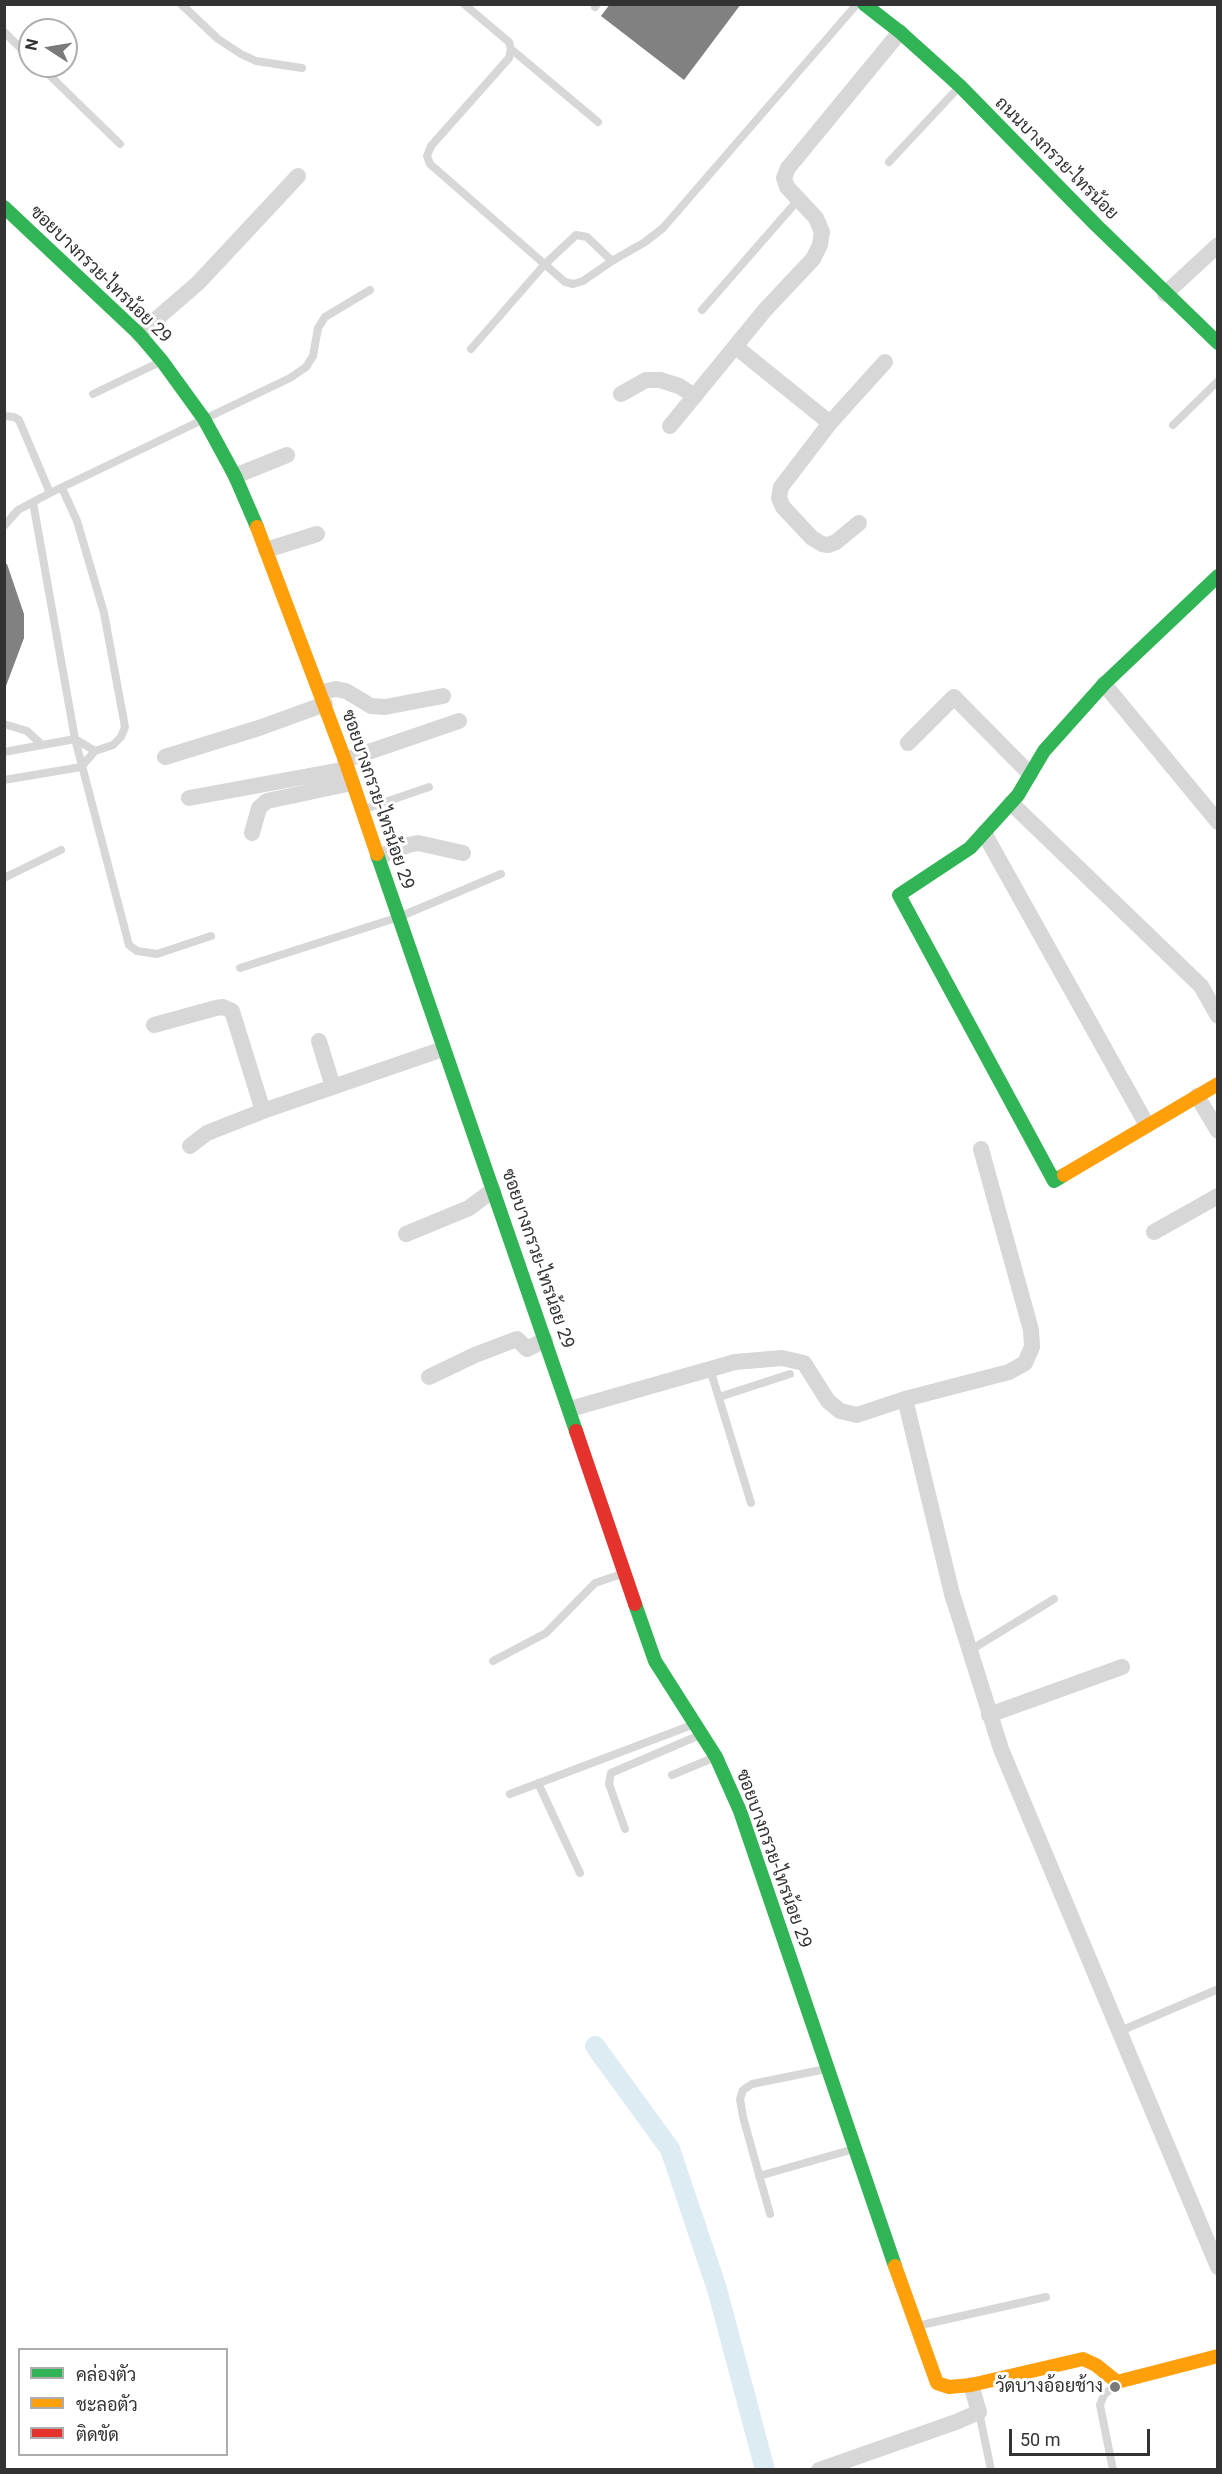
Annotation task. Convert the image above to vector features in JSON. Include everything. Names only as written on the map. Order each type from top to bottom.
[{"type":"street","name":"ถนนบางกรวย-ไทรน้อย","points":[[864,4],[900,32],[960,86],[1165,294],[1218,343]]},
{"type":"street","points":[[670,426],[765,310],[813,259],[820,245],[822,232],[816,218],[787,188],[784,178],[788,168],[900,32]]},
{"type":"street","points":[[139,334],[198,283],[298,176]]},
{"type":"street","name":"ซอยบางกรวย-ไทรน้อย 29","points":[[4,207],[139,334],[162,361],[204,419],[235,476],[323,698],[655,1661],[716,1757],[740,1811],[937,2383],[949,2387],[971,2385]]},
{"type":"street","points":[[1165,294],[1218,245]]},
{"type":"street","points":[[736,347],[830,423]]},
{"type":"street","points":[[859,523],[836,542],[828,545],[822,544],[783,507],[779,498],[781,488],[830,423],[885,362]]},
{"type":"street","points":[[621,394],[646,380],[660,380],[679,386],[695,396]]},
{"type":"street","points":[[235,476],[287,455]]},
{"type":"street","points":[[266,550],[317,534]]},
{"type":"street","points":[[1218,576],[1104,684],[1044,750],[1011,803],[970,849],[899,895],[1054,1181],[1218,1084]]},
{"type":"street","points":[[1104,684],[1218,822]]},
{"type":"street","points":[[165,757],[290,718],[336,689],[346,691],[371,706],[386,707],[443,696]]},
{"type":"street","points":[[908,743],[954,697],[1030,774]]},
{"type":"street","points":[[252,833],[259,808],[267,801],[348,770],[459,721]]},
{"type":"street","points":[[189,798],[348,770]]},
{"type":"street","points":[[1011,803],[1201,986],[1218,1016]]},
{"type":"street","points":[[984,833],[1147,1125]]},
{"type":"street","points":[[378,857],[418,843],[463,853]]},
{"type":"street","points":[[154,1025],[216,1008],[223,1007],[232,1011],[263,1111]]},
{"type":"street","points":[[319,1041],[333,1087]]},
{"type":"street","points":[[190,1146],[207,1133],[263,1111],[443,1049]]},
{"type":"street","points":[[1197,1096],[1218,1131]]},
{"type":"street","points":[[570,1409],[735,1362],[782,1358],[804,1363],[828,1401],[840,1411],[857,1415],[905,1399],[1009,1372],[1025,1363],[1032,1347],[1031,1330],[981,1149]]},
{"type":"street","points":[[406,1234],[469,1208],[494,1190]]},
{"type":"street","points":[[1154,1232],[1218,1196]]},
{"type":"street","points":[[429,1377],[475,1355],[517,1339],[527,1349],[545,1340]]},
{"type":"street","points":[[905,1399],[952,1594],[989,1715],[1043,1855],[1118,2032],[1211,2237],[1218,2267]]},
{"type":"street","points":[[989,1715],[1122,1666]]},
{"type":"street","points":[[819,2469],[979,2412],[971,2385],[1083,2360],[1096,2365],[1117,2382],[1218,2356]]},
{"type":"lane","points":[[181,4],[218,39],[241,54],[256,61],[302,68]]},
{"type":"lane","points":[[464,4],[501,34],[511,49],[598,122]]},
{"type":"lane","points":[[511,49],[509,58],[440,134],[427,156],[430,164],[544,265],[566,282],[573,284],[583,281],[645,242],[679,210],[857,4]]},
{"type":"lane","points":[[4,32],[18,45]]},
{"type":"lane","points":[[52,78],[120,144]]},
{"type":"lane","points":[[889,162],[960,86]]},
{"type":"lane","points":[[702,310],[798,200]]},
{"type":"lane","points":[[471,349],[544,265],[576,235],[581,234],[596,244],[612,261]]},
{"type":"lane","points":[[4,526],[18,510],[50,493],[290,378],[306,367],[313,356],[318,328],[325,317],[370,290]]},
{"type":"lane","points":[[93,394],[162,361]]},
{"type":"lane","points":[[1173,425],[1218,381]]},
{"type":"lane","points":[[4,416],[19,420],[50,493]]},
{"type":"lane","points":[[4,780],[81,767],[95,752],[113,745],[121,737],[125,727],[96,584],[77,521],[62,488]]},
{"type":"lane","points":[[33,502],[81,767],[129,945],[137,951],[157,954],[211,936]]},
{"type":"lane","points":[[4,724],[27,731],[42,745]]},
{"type":"lane","points":[[4,752],[75,739],[95,752]]},
{"type":"lane","points":[[361,811],[429,787]]},
{"type":"lane","points":[[4,878],[61,850]]},
{"type":"lane","points":[[240,968],[399,917],[501,874]]},
{"type":"lane","points":[[710,1369],[751,1503]]},
{"type":"lane","points":[[719,1397],[790,1374]]},
{"type":"lane","points":[[493,1662],[546,1633],[595,1582],[625,1573]]},
{"type":"lane","points":[[969,1651],[1054,1599]]},
{"type":"lane","points":[[510,1794],[698,1729]]},
{"type":"lane","points":[[626,1829],[609,1784],[611,1773],[698,1729]]},
{"type":"lane","points":[[672,1775],[716,1757]]},
{"type":"lane","points":[[538,1783],[580,1873]]},
{"type":"lane","points":[[1118,2032],[1215,1990]]},
{"type":"lane","points":[[770,2214],[743,2117],[740,2099],[743,2090],[752,2084],[827,2068]]},
{"type":"lane","points":[[759,2176],[855,2149]]},
{"type":"lane","points":[[916,2327],[1046,2297]]},
{"type":"lane","points":[[1113,2469],[1100,2405],[1104,2395],[1117,2382]]},
{"type":"lane","points":[[979,2412],[991,2469]]},
{"type":"building","points":[[610,4],[741,4],[684,80],[601,16]]},
{"type":"building","points":[[4,564],[7,564],[24,614],[24,638],[6,686]]},
{"type":"waterway","points":[[595,2046],[670,2149],[717,2289],[765,2470]]},
{"type":"traffic: fast","points":[[864,4],[900,32],[960,86],[1096,225],[1218,343]]},
{"type":"traffic: fast","points":[[4,207],[139,334],[162,361],[204,419],[235,476],[257,527]]},
{"type":"traffic: fast","points":[[1064,1175],[1054,1181],[899,895],[970,848],[1018,795],[1044,751],[1104,684],[1218,576]]},
{"type":"traffic: fast","points":[[377,854],[576,1431]]},
{"type":"traffic: fast","points":[[635,1604],[655,1661],[716,1757],[740,1811],[895,2266]]},
{"type":"traffic: slow","points":[[257,527],[345,760],[377,854]]},
{"type":"traffic: slow","points":[[1064,1175],[1218,1084]]},
{"type":"traffic: slow","points":[[895,2266],[937,2383],[949,2387],[971,2385],[1083,2359],[1096,2365],[1117,2382],[1218,2356]]},
{"type":"traffic: jam","points":[[576,1431],[635,1604]]},
{"type":"place","name":"วัดบางอ้อยช้าง","points":[[1115,2387]]}]
